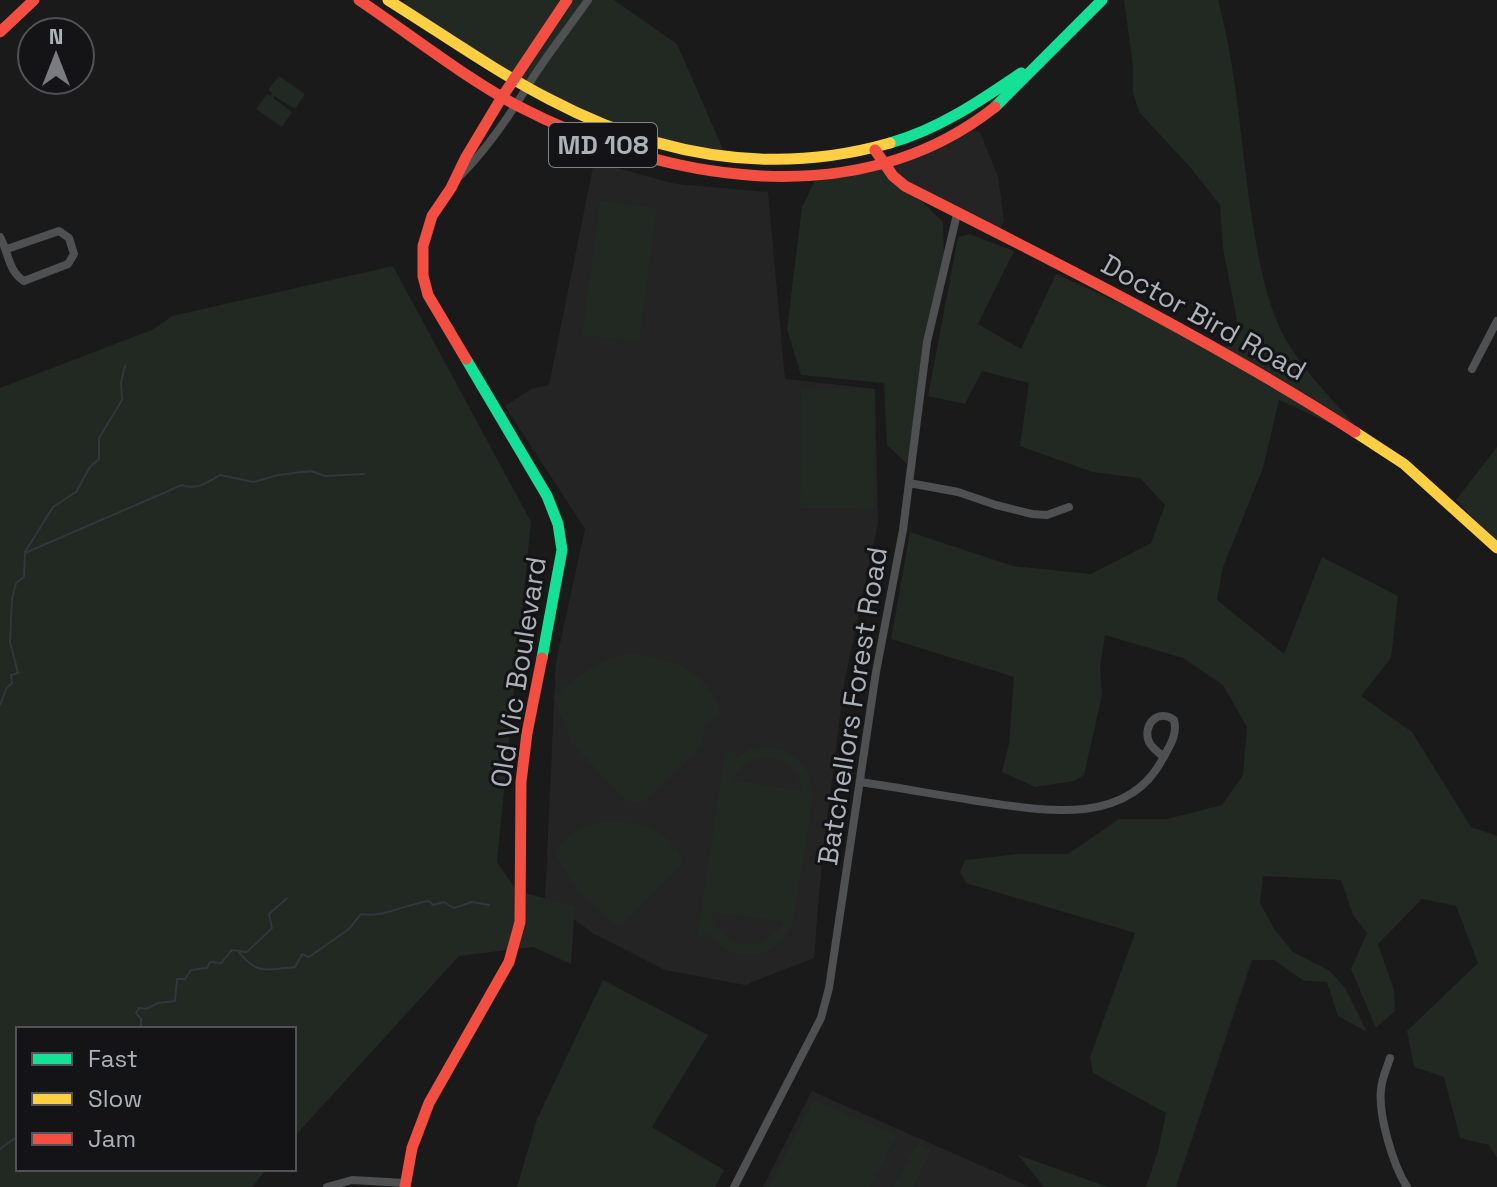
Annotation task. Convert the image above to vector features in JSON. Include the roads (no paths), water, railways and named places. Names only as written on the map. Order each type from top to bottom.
[{"type":"main road","points":[[0,32],[34,0]]},
{"type":"main road","name":"MD 108","points":[[359,0],[502,97],[581,137],[624,153],[698,171],[775,176],[817,176],[883,164],[934,145],[986,114],[1102,0]]},
{"type":"main road","name":"MD 108","points":[[388,0],[575,113],[666,145],[745,159],[797,160],[852,156],[919,135],[959,116],[1002,88],[1052,48]]},
{"type":"main road","name":"Old Vic Boulevard","points":[[405,1185],[412,1148],[429,1103],[509,962],[520,922],[521,782],[562,550],[558,524],[547,496],[435,310],[425,286],[422,260],[432,216],[502,97],[567,0]]},
{"type":"main road","name":"Doctor Bird Road","points":[[875,150],[883,164],[905,186],[1028,248],[1283,386],[1404,464],[1497,548]]},
{"type":"street","name":"Old Vic Boulevard","points":[[455,181],[479,157],[517,106],[588,0]]},
{"type":"street","name":"Batchellors Forest Road","points":[[734,1187],[821,1018],[840,928],[876,672],[901,545],[927,342],[957,214]]},
{"type":"street","points":[[0,237],[7,249],[11,269],[24,281],[68,264],[74,254],[69,238],[59,231],[7,249]]},
{"type":"street","points":[[1472,369],[1497,321]]},
{"type":"street","points":[[909,483],[958,492],[1032,514],[1047,515],[1069,507]]},
{"type":"street","points":[[861,782],[1031,809],[1089,809],[1136,791],[1149,781],[1164,757],[1174,738],[1176,725],[1168,715],[1160,715],[1149,724],[1148,739],[1164,757]]},
{"type":"street","points":[[1390,1058],[1380,1098],[1393,1162],[1407,1187]]},
{"type":"street","points":[[327,1187],[352,1180],[405,1185]]},
{"type":"waterway","points":[[25,552],[53,507],[76,492],[90,467],[99,459],[99,438],[122,400],[121,382],[125,366]]},
{"type":"waterway","points":[[0,705],[12,683],[11,675],[18,673],[10,642],[12,599],[16,583],[24,577],[25,553],[182,485],[197,486],[220,475],[254,482],[311,471],[325,476],[364,474]]},
{"type":"waterway","points":[[141,1027],[141,1019],[136,1013],[139,1008],[175,1001],[177,979],[185,979],[191,970],[207,968],[210,962],[221,963],[232,950],[247,952],[272,928],[269,914],[287,898]]},
{"type":"waterway","points":[[239,952],[257,968],[295,967],[302,954],[309,957],[349,929],[361,914],[378,914],[429,901],[433,905],[444,902],[454,908],[472,902],[489,905]]},
{"type":"waterway","points":[[0,1149],[16,1137]]}]
